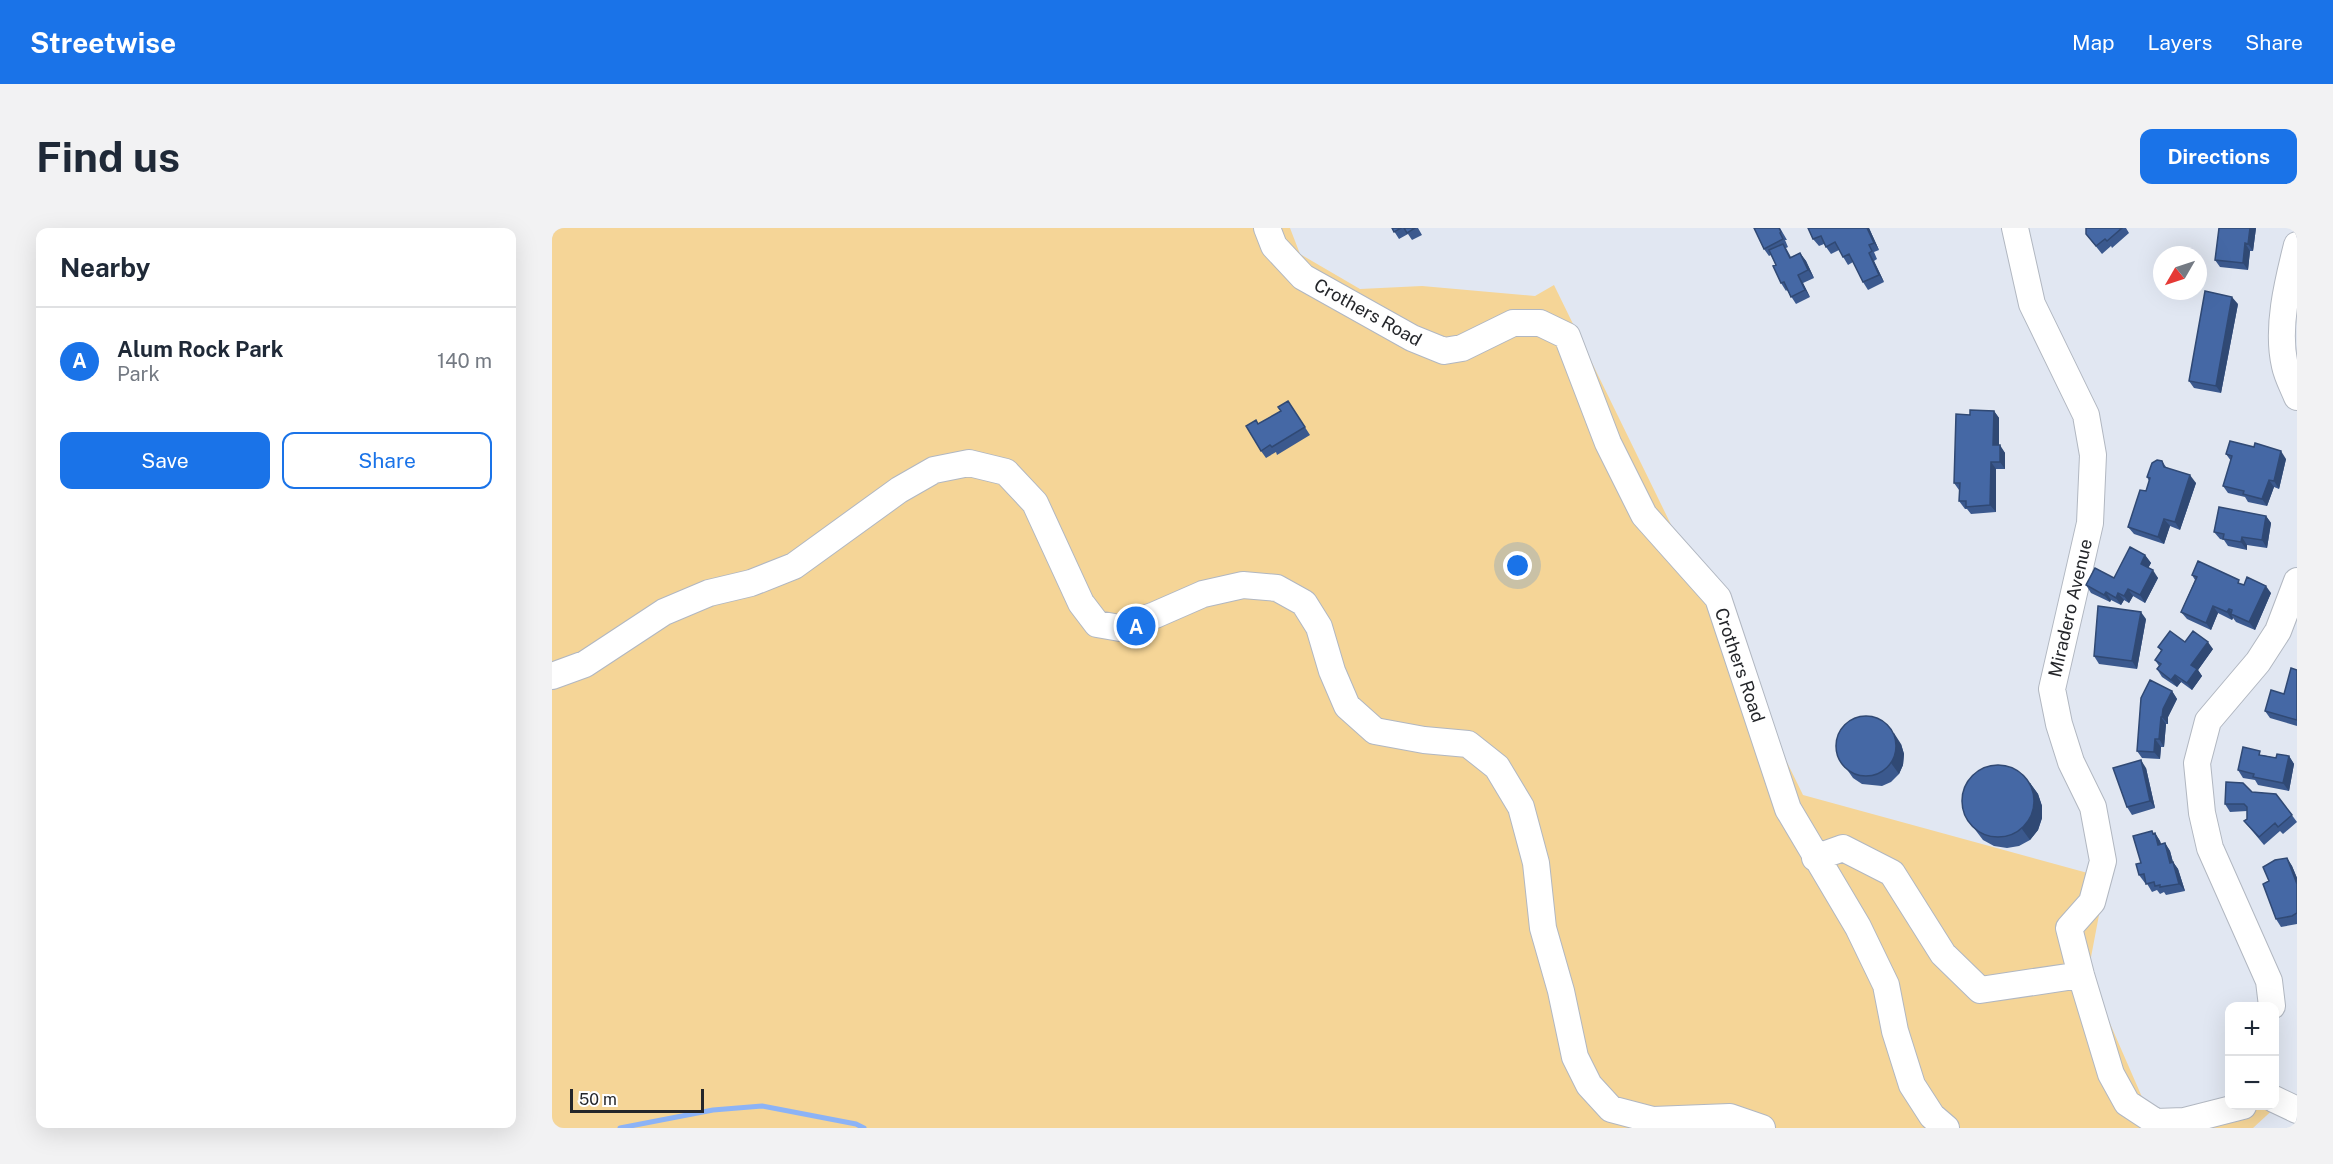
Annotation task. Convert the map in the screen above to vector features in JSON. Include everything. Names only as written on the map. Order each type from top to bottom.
[{"type":"street","name":"Crothers Road","points":[[1267,228],[1274,246],[1304,277],[1412,338],[1444,351],[1462,348],[1513,323],[1540,323],[1567,336],[1608,443],[1644,515],[1718,598],[1788,808],[1815,858],[1858,927],[1886,985],[1895,1031],[1912,1085],[1932,1116],[1946,1128]]},
{"type":"street","name":"Miradero Avenue","points":[[2015,228],[2032,304],[2086,415],[2093,455],[2090,523],[2052,689],[2058,724],[2071,762],[2093,807],[2103,861],[2092,902],[2069,928],[2080,975]]},
{"type":"street","points":[[2297,245],[2282,323],[2284,366],[2297,397]]},
{"type":"street","points":[[552,676],[585,664],[664,612],[709,593],[751,583],[794,566],[899,490],[934,470],[969,463],[1005,472],[1035,503],[1081,603],[1097,624],[1120,628],[1203,594],[1243,585],[1277,588],[1304,603],[1319,627],[1332,671],[1347,706],[1374,731],[1425,740],[1468,744],[1497,767],[1521,807],[1536,863],[1543,928],[1561,992],[1575,1057],[1589,1085],[1611,1109],[1653,1120],[1730,1117],[1762,1128]]},
{"type":"street","points":[[2272,1002],[2269,981],[2210,848],[2202,813],[2197,763],[2208,721],[2258,662],[2278,632],[2297,581]]},
{"type":"street","points":[[1815,858],[1843,848],[1892,873],[1943,954],[1980,990],[2080,975],[2111,1074],[2127,1103],[2156,1122],[2184,1121],[2227,1110]]},
{"type":"street","points":[[2279,1101],[2297,1110]]},
{"type":"shaded area","points":[[552,228],[1290,228],[1300,254],[1360,289],[1422,286],[1535,296],[1554,285],[1803,795],[2106,878],[2088,973],[2142,1097],[2158,1114],[2225,1107],[2225,1110],[2273,1110],[2253,1128],[552,1128]]},
{"type":"building","points":[[1404,228],[1415,228],[1407,233]]},
{"type":"building","points":[[1754,228],[1779,228],[1783,239],[1764,249]]},
{"type":"building","points":[[1808,228],[1867,228],[1874,243],[1869,245],[1872,251],[1869,253],[1879,275],[1863,282],[1849,254],[1843,257],[1835,242],[1826,247],[1821,236],[1813,239]]},
{"type":"building","points":[[2086,228],[2122,228],[2107,241],[2105,239],[2096,246],[2086,234]]},
{"type":"building","points":[[2219,228],[2250,228],[2248,244],[2245,243],[2243,263],[2215,260]]},
{"type":"building","points":[[1783,244],[1790,258],[1800,253],[1808,270],[1798,275],[1805,290],[1791,297],[1773,266],[1776,265],[1769,250]]},
{"type":"building","points":[[2207,291],[2232,297],[2216,386],[2189,381],[2203,300],[2207,300]]},
{"type":"building","points":[[1288,401],[1305,427],[1261,451],[1246,426],[1256,420],[1258,424],[1281,411],[1278,407]]},
{"type":"building","points":[[1970,410],[1994,411],[1993,445],[2000,445],[2000,462],[1991,462],[1990,505],[1966,507],[1966,501],[1959,501],[1960,483],[1954,483],[1956,414],[1970,415]]},
{"type":"building","points":[[2230,441],[2254,447],[2255,443],[2281,451],[2274,481],[2269,480],[2262,499],[2243,494],[2244,491],[2223,486],[2232,456],[2226,454]]},
{"type":"building","points":[[2157,460],[2162,461],[2164,467],[2190,475],[2175,522],[2164,519],[2158,537],[2128,527],[2140,490],[2146,491],[2150,478],[2147,477],[2152,463]]},
{"type":"building","points":[[2219,507],[2266,516],[2262,540],[2242,537],[2241,542],[2223,539],[2224,534],[2214,532]]},
{"type":"building","points":[[2130,547],[2145,555],[2141,564],[2153,570],[2140,595],[2128,589],[2124,596],[2118,593],[2116,598],[2106,592],[2104,595],[2086,585],[2095,568],[2114,578]]},
{"type":"building","points":[[2198,561],[2239,580],[2238,583],[2244,585],[2247,577],[2266,586],[2249,622],[2231,614],[2232,610],[2229,609],[2227,612],[2213,606],[2206,623],[2181,612],[2197,577],[2192,575]]},
{"type":"building","points":[[2098,606],[2141,612],[2132,661],[2094,656]]},
{"type":"building","points":[[2170,631],[2185,642],[2193,631],[2208,642],[2191,665],[2197,669],[2187,683],[2175,675],[2171,680],[2157,669],[2161,664],[2155,660],[2162,650],[2158,647]]},
{"type":"building","points":[[2291,668],[2297,670],[2297,720],[2265,711],[2271,690],[2284,694]]},
{"type":"building","points":[[2150,680],[2172,691],[2163,709],[2159,739],[2155,739],[2154,752],[2137,751],[2141,698]]},
{"type":"building","points":[[1866,716],[1887,725],[1896,746],[1887,767],[1866,776],[1845,767],[1836,746],[1845,725]]},
{"type":"building","points":[[2243,747],[2260,751],[2259,755],[2276,758],[2277,754],[2289,756],[2283,783],[2253,777],[2254,774],[2238,770]]},
{"type":"building","points":[[2141,760],[2150,801],[2127,807],[2113,768]]},
{"type":"building","points":[[1998,765],[2018,771],[2028,781],[2034,801],[2028,821],[2018,831],[1998,837],[1978,831],[1968,821],[1962,801],[1968,781],[1978,771]]},
{"type":"building","points":[[2226,782],[2243,783],[2252,792],[2276,794],[2292,815],[2278,827],[2275,823],[2259,837],[2244,821],[2247,819],[2247,807],[2244,804],[2225,804]]},
{"type":"building","points":[[2152,831],[2153,834],[2155,833],[2158,845],[2165,843],[2179,884],[2160,887],[2160,885],[2155,886],[2154,882],[2146,884],[2144,874],[2139,875],[2136,864],[2141,863],[2133,836]]},
{"type":"building","points":[[2287,858],[2297,884],[2297,913],[2276,919],[2263,884],[2269,881],[2263,867],[2275,860]]},
{"type":"waterway","points":[[620,1128],[713,1110],[762,1106],[856,1124],[864,1128]]},
{"type":"place","name":"Alum Rock Park","points":[[1136,626]]}]
